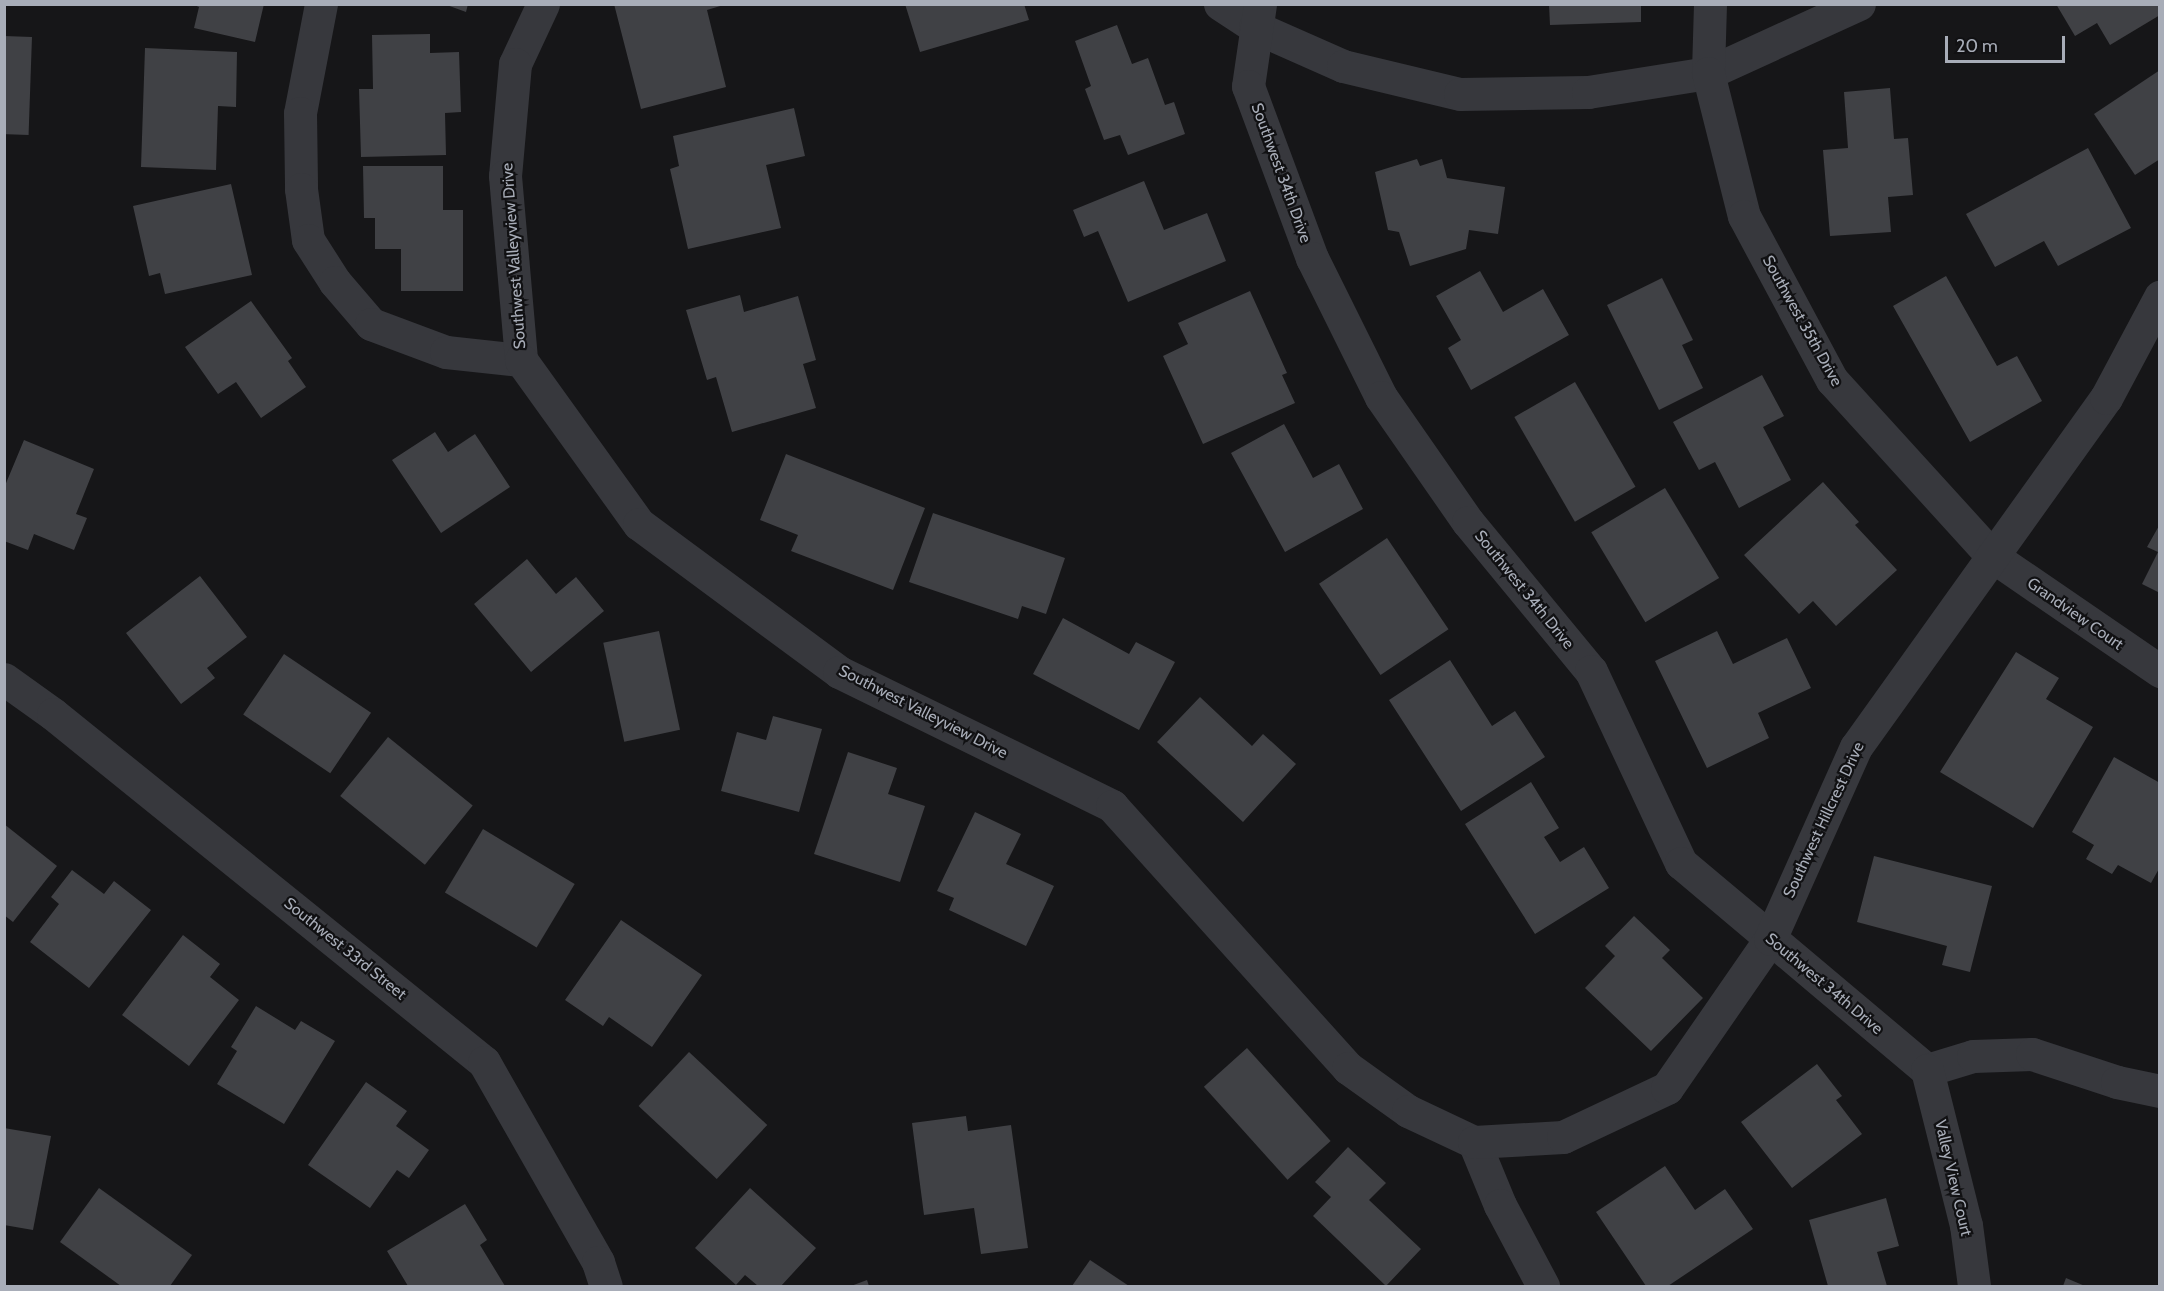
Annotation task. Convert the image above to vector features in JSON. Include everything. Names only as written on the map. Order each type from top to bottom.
[{"type":"street","points":[[321,4],[300,113],[301,189],[308,240],[335,282],[371,324],[446,352],[521,360]]},
{"type":"street","name":"Southwest Valleyview Drive","points":[[543,4],[515,64],[505,176],[521,360],[639,524],[839,672],[1112,806],[1348,1068],[1408,1111],[1474,1142]]},
{"type":"street","points":[[1220,4],[1258,16],[1343,66],[1460,94],[1588,92],[1708,73],[1859,4]]},
{"type":"street","name":"Southwest 35th Drive","points":[[1710,4],[1708,73],[1744,216],[1832,380],[1992,556]]},
{"type":"street","name":"Southwest 34th Drive","points":[[1258,16],[1248,86],[1312,258],[1381,397],[1468,522],[1591,671],[1681,863],[1927,1070]]},
{"type":"street","name":"Southwest Hillcrest Drive","points":[[1474,1142],[1563,1137],[1667,1088],[1770,939],[1856,747],[2106,398],[2160,297]]},
{"type":"street","name":"Grandview Court","points":[[1992,556],[2160,671]]},
{"type":"street","name":"Southwest 33rd Street","points":[[4,679],[52,714],[484,1062],[598,1262],[606,1287]]},
{"type":"street","points":[[1927,1070],[1973,1056],[2032,1054],[2117,1082],[2160,1091]]},
{"type":"street","name":"Valley View Court","points":[[1927,1070],[1966,1225],[1974,1287]]},
{"type":"street","points":[[1474,1142],[1500,1205],[1543,1287]]},
{"type":"building","points":[[192,4],[264,4],[255,42],[194,28],[199,7]]},
{"type":"building","points":[[444,4],[468,4],[466,12]]},
{"type":"building","points":[[614,4],[727,4],[707,10],[726,87],[641,109]]},
{"type":"building","points":[[905,4],[1024,4],[1029,20],[920,52]]},
{"type":"building","points":[[1549,4],[1641,4],[1641,22],[1550,25]]},
{"type":"building","points":[[2056,4],[2160,4],[2160,15],[2110,45],[2097,23],[2075,36]]},
{"type":"building","points":[[1117,25],[1132,64],[1148,58],[1165,105],[1174,102],[1185,134],[1128,155],[1120,135],[1104,140],[1085,89],[1091,86],[1075,41]]},
{"type":"building","points":[[430,34],[430,53],[459,52],[461,112],[445,113],[446,155],[361,157],[359,89],[373,89],[372,35]]},
{"type":"building","points":[[4,36],[32,37],[29,135],[4,134]]},
{"type":"building","points":[[145,48],[237,52],[236,107],[218,106],[216,170],[141,167]]},
{"type":"building","points":[[2160,70],[2160,159],[2135,175],[2094,114]]},
{"type":"building","points":[[1890,88],[1894,139],[1908,138],[1913,195],[1888,197],[1891,232],[1830,236],[1823,150],[1848,148],[1844,92]]},
{"type":"building","points":[[794,108],[805,156],[766,165],[781,228],[688,249],[670,169],[679,166],[673,136]]},
{"type":"building","points":[[2088,148],[2131,228],[2058,266],[2044,241],[1995,267],[1966,214]]},
{"type":"building","points":[[1417,159],[1420,166],[1442,159],[1447,178],[1505,187],[1498,234],[1469,230],[1466,249],[1410,266],[1399,232],[1388,230],[1375,172]]},
{"type":"building","points":[[363,166],[443,166],[443,210],[463,210],[463,291],[401,291],[401,249],[375,249],[375,218],[364,218]]},
{"type":"building","points":[[1144,181],[1164,230],[1207,213],[1226,261],[1128,302],[1098,231],[1084,237],[1073,210]]},
{"type":"building","points":[[231,184],[252,275],[165,294],[160,273],[149,276],[133,206]]},
{"type":"building","points":[[1480,271],[1503,312],[1543,289],[1569,335],[1471,390],[1448,348],[1461,340],[1436,296]]},
{"type":"building","points":[[1946,276],[1997,366],[2017,356],[2042,401],[1970,442],[1893,306]]},
{"type":"building","points":[[1662,278],[1693,340],[1682,345],[1703,388],[1659,410],[1607,305]]},
{"type":"building","points":[[1250,291],[1287,373],[1282,375],[1295,403],[1203,444],[1163,356],[1188,344],[1178,323]]},
{"type":"building","points":[[740,295],[744,312],[798,296],[816,360],[803,364],[816,408],[732,432],[716,377],[707,380],[686,310]]},
{"type":"building","points":[[251,301],[292,358],[288,361],[306,387],[261,418],[236,382],[218,394],[185,347]]},
{"type":"building","points":[[1762,375],[1784,416],[1763,427],[1791,480],[1739,508],[1715,462],[1699,470],[1673,422]]},
{"type":"building","points":[[1575,382],[1636,487],[1575,522],[1514,417]]},
{"type":"building","points":[[1284,424],[1313,478],[1339,464],[1363,509],[1285,552],[1231,453]]},
{"type":"building","points":[[435,432],[448,452],[475,434],[510,487],[441,533],[392,460]]},
{"type":"building","points":[[24,440],[94,469],[76,514],[87,518],[74,550],[34,534],[28,550],[4,541],[4,488]]},
{"type":"building","points":[[786,454],[925,508],[893,590],[791,551],[798,535],[760,520]]},
{"type":"building","points":[[1823,482],[1859,522],[1855,525],[1897,570],[1836,626],[1813,601],[1799,614],[1744,555]]},
{"type":"building","points":[[1665,488],[1719,578],[1645,622],[1591,532]]},
{"type":"building","points":[[933,513],[1065,558],[1046,614],[1022,606],[1018,619],[909,582]]},
{"type":"building","points":[[2160,524],[2160,593],[2142,584],[2158,552],[2147,547]]},
{"type":"building","points":[[1387,538],[1449,629],[1381,675],[1319,584]]},
{"type":"building","points":[[527,559],[556,594],[576,577],[604,611],[531,672],[474,604]]},
{"type":"building","points":[[200,576],[247,637],[207,668],[215,678],[181,704],[126,633]]},
{"type":"building","points":[[1063,618],[1129,654],[1136,642],[1175,662],[1139,730],[1033,674]]},
{"type":"building","points":[[659,631],[680,730],[624,742],[603,643]]},
{"type":"building","points":[[1717,631],[1733,664],[1787,638],[1811,688],[1758,713],[1769,738],[1707,768],[1655,661]]},
{"type":"building","points":[[2016,652],[2059,678],[2046,699],[2093,727],[2033,828],[1940,772]]},
{"type":"building","points":[[284,654],[371,713],[330,773],[243,715]]},
{"type":"building","points":[[1450,660],[1492,726],[1515,711],[1545,757],[1461,811],[1389,700]]},
{"type":"building","points":[[1200,697],[1252,746],[1263,734],[1296,764],[1243,822],[1157,742]]},
{"type":"building","points":[[773,716],[822,729],[799,812],[721,791],[737,732],[766,740]]},
{"type":"building","points":[[388,737],[473,806],[425,865],[340,796]]},
{"type":"building","points":[[848,752],[897,768],[888,794],[925,806],[900,882],[814,854]]},
{"type":"building","points":[[2114,757],[2160,783],[2160,867],[2151,883],[2118,865],[2112,874],[2086,859],[2094,845],[2072,832]]},
{"type":"building","points":[[1531,782],[1559,828],[1544,837],[1560,862],[1584,847],[1609,888],[1535,934],[1465,824]]},
{"type":"building","points":[[975,812],[1021,834],[1006,864],[1054,886],[1026,946],[949,910],[954,898],[937,891]]},
{"type":"building","points":[[4,824],[57,866],[13,922],[4,915]]},
{"type":"building","points":[[483,829],[575,884],[537,948],[445,892]]},
{"type":"building","points":[[1874,856],[1992,886],[1970,972],[1942,965],[1947,946],[1857,922]]},
{"type":"building","points":[[72,870],[104,894],[114,881],[151,910],[89,988],[30,942],[59,904],[51,897]]},
{"type":"building","points":[[1634,916],[1670,950],[1662,958],[1703,998],[1651,1051],[1585,988],[1615,956],[1605,946]]},
{"type":"building","points":[[621,920],[702,975],[652,1047],[609,1017],[603,1026],[565,1000]]},
{"type":"building","points":[[183,935],[220,964],[210,977],[239,1000],[189,1066],[122,1015]]},
{"type":"building","points":[[256,1006],[295,1030],[301,1021],[335,1041],[284,1124],[217,1084],[237,1051],[231,1047]]},
{"type":"building","points":[[1247,1048],[1331,1141],[1288,1180],[1204,1087]]},
{"type":"building","points":[[689,1052],[767,1125],[717,1179],[639,1106]]},
{"type":"building","points":[[1817,1064],[1842,1096],[1836,1100],[1862,1134],[1792,1188],[1741,1122]]},
{"type":"building","points":[[366,1082],[407,1111],[396,1126],[429,1150],[409,1178],[397,1170],[370,1208],[308,1165]]},
{"type":"building","points":[[966,1116],[968,1131],[1011,1125],[1028,1248],[981,1254],[974,1208],[924,1215],[912,1123]]},
{"type":"building","points":[[4,1128],[51,1136],[33,1230],[4,1225]]},
{"type":"building","points":[[1348,1147],[1386,1183],[1369,1200],[1421,1249],[1386,1286],[1313,1216],[1331,1197],[1315,1182]]},
{"type":"building","points":[[1665,1166],[1695,1210],[1725,1189],[1753,1229],[1668,1286],[1646,1286],[1596,1212]]},
{"type":"building","points":[[99,1188],[192,1255],[170,1286],[121,1286],[60,1242]]},
{"type":"building","points":[[750,1188],[816,1248],[781,1286],[758,1286],[745,1275],[736,1285],[695,1248]]},
{"type":"building","points":[[1886,1198],[1899,1246],[1877,1252],[1887,1286],[1828,1286],[1809,1220]]},
{"type":"building","points":[[465,1204],[487,1240],[480,1245],[505,1286],[408,1286],[387,1251]]},
{"type":"building","points":[[1090,1260],[1129,1286],[1072,1286]]},
{"type":"building","points":[[2066,1278],[2085,1286],[2063,1286]]},
{"type":"building","points":[[867,1280],[869,1286],[851,1286]]}]
